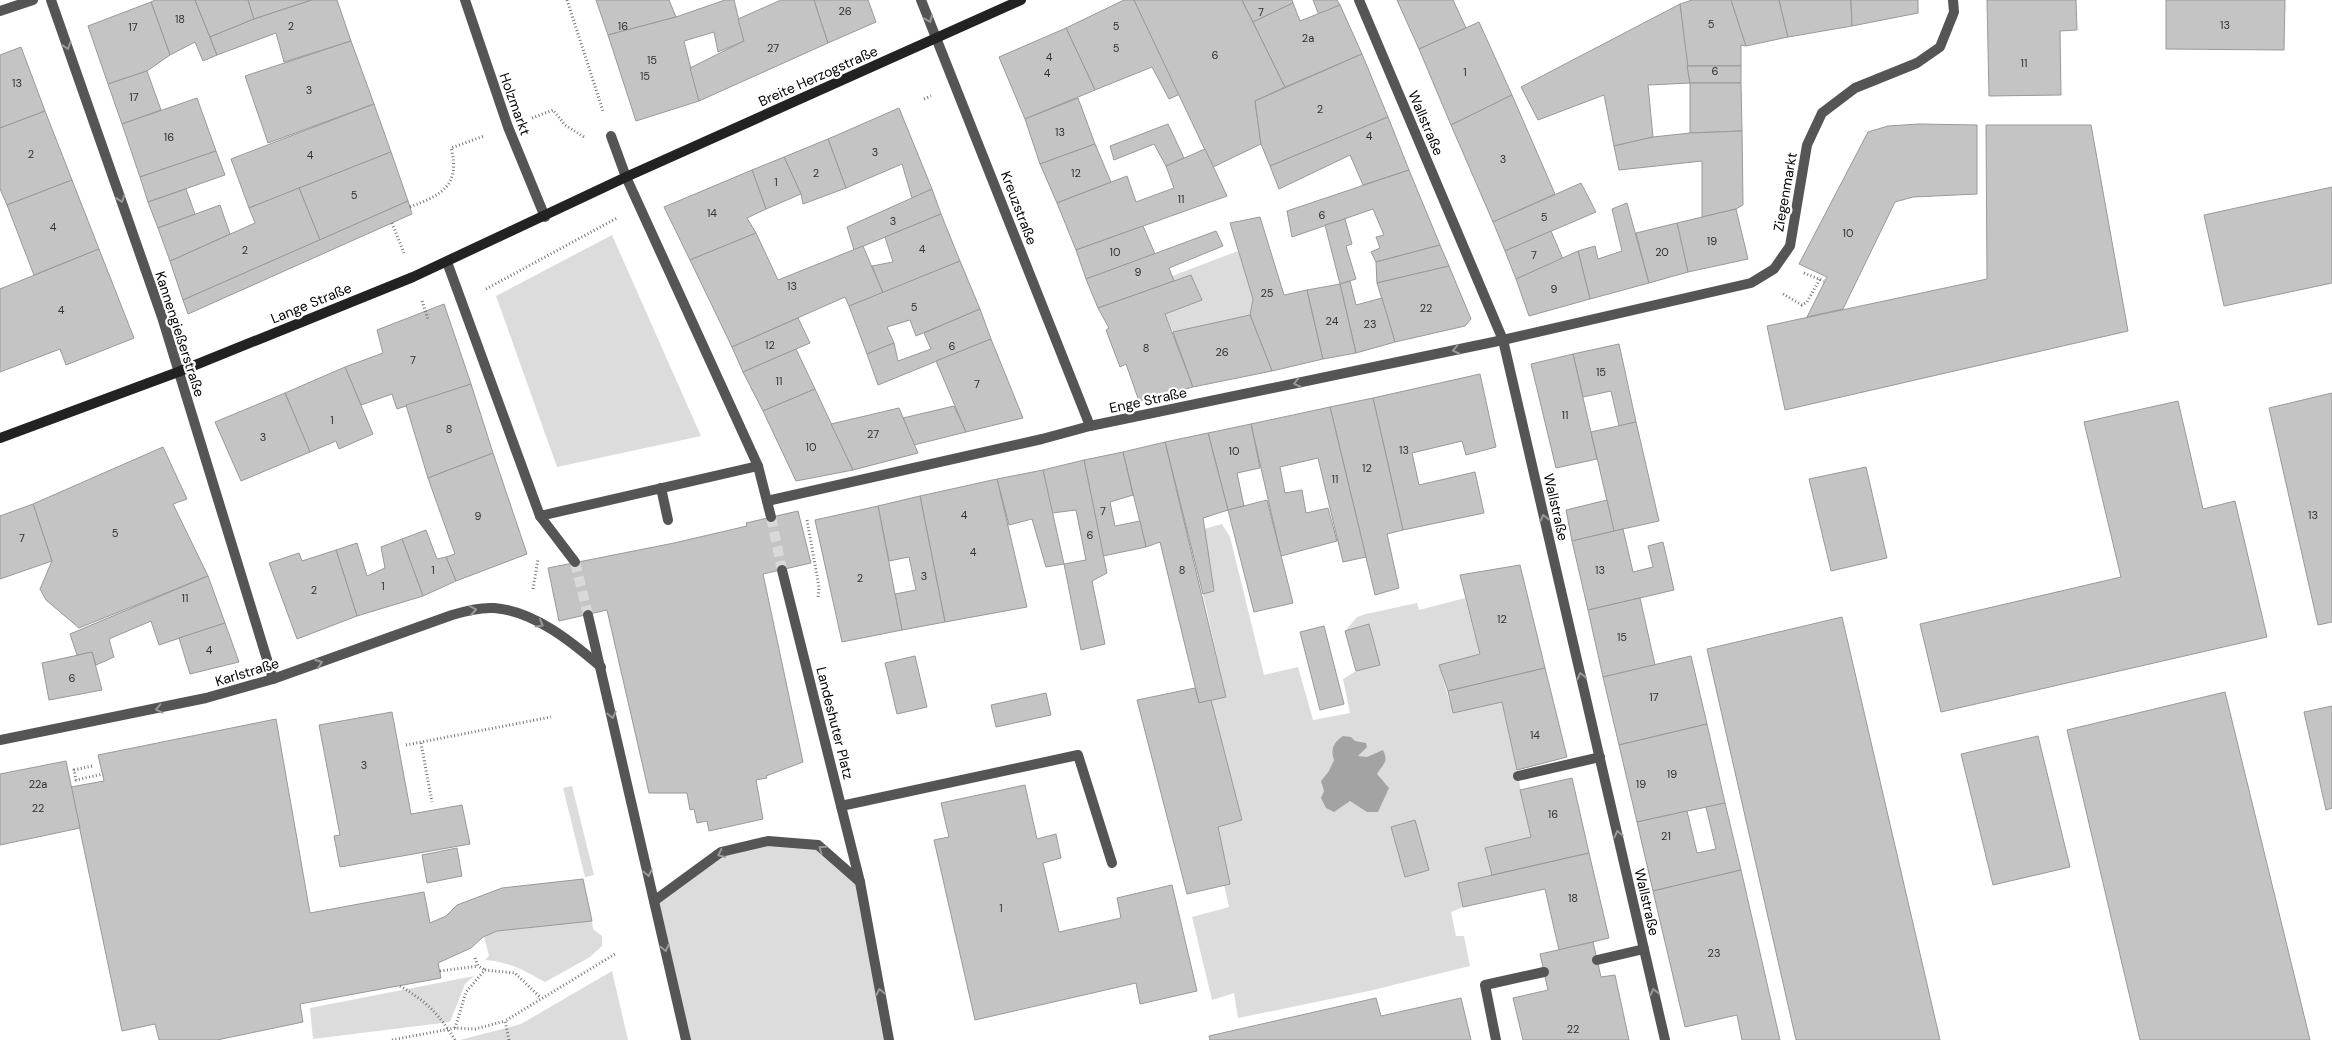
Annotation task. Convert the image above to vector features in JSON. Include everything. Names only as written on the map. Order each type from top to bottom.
[{"type":"street","points":[[0,11],[12,3],[33,0]]},
{"type":"street","name":"Kannengießerstraße","points":[[51,0],[162,317],[273,679]]},
{"type":"street","name":"Holzmarkt","points":[[465,0],[508,127],[545,216]]},
{"type":"street","name":"Kreuzstraße","points":[[921,0],[938,38],[1090,426]]},
{"type":"street","name":"Breite Herzogstraße","points":[[626,177],[1021,0]]},
{"type":"street","name":"Wallstraße","points":[[1359,0],[1503,340],[1665,1040]]},
{"type":"street","name":"Ziegenmarkt","points":[[1503,340],[1751,283],[1774,269],[1790,246],[1807,144],[1822,113],[1855,88],[1917,63],[1940,47],[1954,12],[1954,0]]},
{"type":"street","points":[[611,136],[626,177],[758,466],[771,517]]},
{"type":"street","name":"Lange Straße","points":[[0,438],[178,372],[447,262],[626,177]]},
{"type":"street","points":[[447,262],[540,516],[575,562]]},
{"type":"street","name":"Enge Straße","points":[[767,501],[1090,426],[1503,340]]},
{"type":"street","points":[[540,516],[758,466]]},
{"type":"street","points":[[662,488],[668,520]]},
{"type":"street","name":"Landeshuter Platz","points":[[782,570],[860,882],[889,1040]]},
{"type":"street","name":"Karlstraße","points":[[0,740],[206,698],[273,679],[452,615],[474,609],[494,608],[526,616]]},
{"type":"street","points":[[588,615],[686,1040]]},
{"type":"street","points":[[526,616],[561,635],[601,667]]},
{"type":"street","points":[[841,806],[1078,755],[1112,863]]},
{"type":"street","points":[[1518,776],[1600,757]]},
{"type":"street","points":[[654,901],[721,852],[768,841],[818,844],[860,882]]},
{"type":"street","points":[[1597,960],[1644,949]]},
{"type":"street","points":[[1496,1040],[1485,985],[1544,972]]},
{"type":"path","points":[[567,0],[611,136]]},
{"type":"path","points":[[462,301],[624,214]]},
{"type":"path","points":[[1777,290],[1802,305],[1807,302],[1822,280],[1802,272]]},
{"type":"path","points":[[526,616],[538,563],[540,516]]},
{"type":"path","points":[[406,745],[551,717]]},
{"type":"path","points":[[421,742],[432,802]]},
{"type":"path","points":[[92,766],[74,770],[76,780],[103,774]]},
{"type":"path","points":[[392,1040],[455,1028],[475,1030],[505,1021],[615,954]]},
{"type":"path","points":[[475,958],[478,966]]},
{"type":"path","points":[[440,971],[478,966],[485,970],[515,972],[541,998]]},
{"type":"path","points":[[455,1028],[466,992],[485,970]]},
{"type":"path","points":[[400,986],[426,1002],[437,1013],[455,1040]]},
{"type":"path","points":[[505,1021],[509,1040]]},
{"type":"shaded area","points":[[612,235],[701,436],[557,467],[496,296]]},
{"type":"shaded area","points":[[1238,251],[1253,299],[1250,315],[1173,332],[1165,314],[1202,300],[1191,275],[1174,281],[1172,276]]},
{"type":"shaded area","points":[[1222,524],[1230,537],[1264,675],[1298,667],[1313,720],[1350,713],[1343,679],[1356,671],[1380,665],[1369,624],[1345,631],[1357,617],[1417,603],[1419,610],[1465,598],[1480,654],[1439,665],[1453,713],[1502,702],[1531,837],[1486,848],[1492,875],[1458,883],[1463,907],[1451,912],[1456,936],[1464,936],[1470,966],[1369,991],[1238,1018],[1234,993],[1212,1000],[1192,917],[1229,907],[1224,885],[1230,883],[1218,827],[1242,820],[1211,700],[1226,697],[1203,594],[1214,591],[1204,529]]},
{"type":"shaded area","points":[[1343,736],[1366,743],[1367,747],[1358,756],[1367,757],[1383,750],[1385,754],[1383,765],[1377,774],[1389,788],[1378,812],[1367,812],[1350,801],[1334,812],[1326,808],[1321,798],[1324,791],[1321,781],[1329,771],[1334,760],[1332,752],[1334,746]]},
{"type":"shaded area","points":[[572,786],[594,875],[585,877],[563,788]]},
{"type":"shaded area","points":[[768,841],[818,845],[860,882],[889,1040],[686,1040],[654,901],[721,852]]},
{"type":"shaded area","points":[[592,921],[593,929],[602,936],[602,946],[590,957],[545,982],[510,965],[485,960],[489,956],[484,936],[497,931]]},
{"type":"shaded area","points":[[612,971],[628,1040],[460,1040],[521,1024]]},
{"type":"shaded area","points":[[474,976],[465,984],[450,1022],[313,1039],[310,1008]]},
{"type":"building","points":[[155,0],[195,0],[217,55],[203,61],[195,42],[170,55],[151,2]]},
{"type":"building","points":[[195,0],[248,0],[254,19],[210,37]]},
{"type":"building","points":[[248,0],[312,0],[254,19]]},
{"type":"building","points":[[312,0],[337,0],[351,41],[284,62],[276,33],[217,55],[210,37],[254,19]]},
{"type":"building","points":[[596,0],[669,0],[676,17],[608,35]]},
{"type":"building","points":[[725,0],[734,0],[744,41],[718,52],[714,32],[684,41],[699,101],[636,121],[608,35],[676,17]]},
{"type":"building","points":[[781,0],[814,0],[828,43],[699,101],[690,68],[744,41],[738,19]]},
{"type":"building","points":[[814,0],[868,0],[876,22],[828,43]]},
{"type":"building","points":[[1124,0],[1134,0],[1180,94],[1169,99],[1152,67],[1095,90],[1066,28]]},
{"type":"building","points":[[1134,0],[1242,0],[1285,87],[1255,101],[1261,144],[1213,167]]},
{"type":"building","points":[[1242,0],[1292,0],[1293,3],[1253,22]]},
{"type":"building","points":[[1313,0],[1337,0],[1340,5],[1319,15]]},
{"type":"building","points":[[1397,0],[1453,0],[1466,28],[1419,49]]},
{"type":"building","points":[[1692,0],[1731,0],[1746,46],[1741,45],[1741,66],[1687,66],[1680,4]]},
{"type":"building","points":[[1731,0],[1779,0],[1788,37],[1746,46]]},
{"type":"building","points":[[1779,0],[1851,0],[1852,26],[1788,37]]},
{"type":"building","points":[[1851,0],[1918,0],[1918,13],[1852,26]]},
{"type":"building","points":[[1987,0],[2076,0],[2077,30],[2060,31],[2061,95],[1989,96]]},
{"type":"building","points":[[2166,0],[2285,0],[2284,50],[2166,49]]},
{"type":"building","points":[[151,2],[170,55],[147,71],[108,84],[88,26]]},
{"type":"building","points":[[1293,3],[1300,21],[1340,5],[1362,54],[1285,87],[1253,22]]},
{"type":"building","points":[[1680,4],[1690,83],[1648,85],[1653,137],[1614,146],[1604,95],[1538,120],[1521,87]]},
{"type":"building","points":[[1479,22],[1512,95],[1451,125],[1419,49]]},
{"type":"building","points":[[1066,28],[1095,90],[1025,119],[999,57]]},
{"type":"building","points":[[351,41],[374,104],[268,143],[245,76]]},
{"type":"building","points":[[21,47],[45,111],[0,128],[0,55]]},
{"type":"building","points":[[1362,54],[1388,117],[1270,166],[1261,144],[1255,101]]},
{"type":"building","points":[[1687,66],[1741,66],[1741,83],[1690,83]]},
{"type":"building","points":[[147,71],[161,110],[122,124],[108,84]]},
{"type":"building","points":[[1690,83],[1741,83],[1742,131],[1690,133]]},
{"type":"building","points":[[1512,95],[1555,194],[1493,222],[1451,125]]},
{"type":"building","points":[[197,98],[216,151],[140,177],[122,124]]},
{"type":"building","points":[[1078,98],[1095,144],[1040,164],[1025,119]]},
{"type":"building","points":[[374,104],[391,152],[249,208],[231,159]]},
{"type":"building","points":[[899,108],[932,189],[912,198],[902,164],[846,188],[828,139]]},
{"type":"building","points":[[45,111],[72,180],[7,205],[0,189],[0,128]]},
{"type":"building","points":[[1388,117],[1409,170],[1363,185],[1350,155],[1279,189],[1270,166]]},
{"type":"building","points":[[1168,124],[1184,158],[1166,166],[1154,144],[1114,160],[1110,146]]},
{"type":"building","points":[[1919,124],[1977,125],[1977,194],[1913,197],[1895,202],[1843,309],[1807,317],[1827,277],[1799,264],[1868,132],[1888,126]]},
{"type":"building","points":[[1986,125],[2091,125],[2128,331],[1785,410],[1767,326],[1987,279]]},
{"type":"building","points":[[1742,131],[1743,205],[1736,209],[1702,217],[1702,161],[1619,170],[1614,146],[1653,137],[1690,133]]},
{"type":"building","points":[[828,139],[846,188],[803,204],[801,194],[784,157]]},
{"type":"building","points":[[1095,144],[1111,182],[1057,203],[1040,164]]},
{"type":"building","points":[[1205,149],[1227,196],[1076,250],[1057,203],[1127,176],[1136,202],[1174,188],[1166,166]]},
{"type":"building","points":[[216,151],[225,175],[148,202],[140,177]]},
{"type":"building","points":[[391,152],[408,201],[320,240],[299,188]]},
{"type":"building","points":[[784,157],[801,194],[766,209],[752,170]]},
{"type":"building","points":[[752,170],[766,209],[747,218],[756,233],[690,260],[664,207]]},
{"type":"building","points":[[1409,170],[1440,245],[1376,262],[1371,252],[1380,248],[1376,237],[1384,235],[1373,209],[1292,237],[1287,211]]},
{"type":"building","points":[[72,180],[99,249],[34,275],[7,205]]},
{"type":"building","points":[[1581,183],[1596,212],[1505,251],[1493,222]]},
{"type":"building","points":[[2332,187],[2332,283],[2224,306],[2204,215]]},
{"type":"building","points":[[299,188],[320,240],[183,300],[170,261],[255,223],[249,208]]},
{"type":"building","points":[[186,189],[195,214],[158,228],[148,202]]},
{"type":"building","points":[[932,189],[941,214],[854,250],[847,227]]},
{"type":"building","points":[[408,201],[412,214],[188,314],[183,300]]},
{"type":"building","points":[[1627,203],[1649,283],[1590,299],[1578,251],[1595,246],[1598,259],[1622,251],[1612,209]]},
{"type":"building","points":[[220,205],[230,234],[170,261],[158,228]]},
{"type":"building","points":[[1736,209],[1748,259],[1688,272],[1677,223]]},
{"type":"building","points":[[941,214],[960,261],[883,293],[872,266],[893,262],[885,237]]},
{"type":"building","points":[[1260,217],[1284,295],[1307,290],[1323,359],[1272,371],[1250,315],[1253,299],[1230,223]]},
{"type":"building","points":[[1345,219],[1352,244],[1346,246],[1356,279],[1340,284],[1325,225]]},
{"type":"building","points":[[1677,223],[1688,272],[1649,283],[1636,233]]},
{"type":"building","points":[[1143,226],[1155,254],[1086,279],[1076,250]]},
{"type":"building","points":[[1216,231],[1223,246],[1169,268],[1174,281],[1098,308],[1086,279]]},
{"type":"building","points":[[1551,231],[1563,259],[1516,279],[1505,251]]},
{"type":"building","points":[[756,233],[778,280],[863,246],[883,293],[849,306],[845,297],[732,347],[690,260]]},
{"type":"building","points":[[1440,245],[1449,266],[1377,283],[1376,262]]},
{"type":"building","points":[[99,249],[134,338],[66,365],[60,349],[0,372],[0,289]]},
{"type":"building","points":[[1578,251],[1590,299],[1529,316],[1516,279]]},
{"type":"building","points":[[960,261],[980,309],[916,336],[910,320],[887,327],[894,343],[867,354],[849,306]]},
{"type":"building","points":[[1449,266],[1471,319],[1465,326],[1395,342],[1377,283]]},
{"type":"building","points":[[1191,275],[1202,300],[1165,314],[1193,387],[1139,401],[1126,364],[1120,367],[1106,330],[1109,328],[1098,308]]},
{"type":"building","points":[[1350,281],[1356,305],[1382,298],[1395,342],[1356,353],[1340,284]]},
{"type":"building","points":[[1340,284],[1356,353],[1323,359],[1307,290]]},
{"type":"building","points":[[444,304],[471,384],[397,409],[392,394],[361,405],[345,367],[383,353],[377,330]]},
{"type":"building","points":[[980,309],[991,339],[878,385],[867,354],[894,343],[898,361],[931,349],[924,333]]},
{"type":"building","points":[[1250,315],[1272,371],[1193,387],[1173,332]]},
{"type":"building","points":[[798,318],[810,343],[743,372],[732,347]]},
{"type":"building","points":[[991,339],[1023,418],[966,432],[936,361]]},
{"type":"building","points":[[1619,344],[1636,422],[1619,426],[1611,391],[1583,397],[1573,354]]},
{"type":"building","points":[[796,349],[815,389],[763,411],[743,372]]},
{"type":"building","points":[[1573,354],[1597,459],[1556,468],[1531,364]]},
{"type":"building","points":[[345,367],[373,434],[339,449],[336,441],[310,452],[285,393]]},
{"type":"building","points":[[1480,374],[1496,447],[1466,455],[1462,441],[1412,453],[1419,485],[1475,472],[1484,513],[1403,530],[1373,398]]},
{"type":"building","points":[[471,384],[493,453],[428,478],[406,405]]},
{"type":"building","points":[[815,389],[853,470],[796,481],[763,411]]},
{"type":"building","points":[[285,393],[310,452],[241,481],[215,422]]},
{"type":"building","points":[[2332,393],[2332,622],[2318,625],[2269,408]]},
{"type":"building","points":[[1373,398],[1403,530],[1387,534],[1399,588],[1375,595],[1330,407]]},
{"type":"building","points":[[2178,401],[2203,509],[2235,501],[2267,637],[1941,712],[1920,624],[2121,577],[2084,422]]},
{"type":"building","points":[[954,406],[966,432],[914,445],[903,418]]},
{"type":"building","points":[[1330,407],[1366,557],[1343,562],[1318,458],[1280,467],[1285,493],[1302,490],[1306,513],[1328,508],[1337,541],[1281,556],[1251,424]]},
{"type":"building","points":[[899,408],[918,453],[853,470],[831,424]]},
{"type":"building","points":[[1636,422],[1659,521],[1614,531],[1591,432]]},
{"type":"building","points":[[1251,424],[1260,468],[1237,473],[1244,506],[1228,510],[1208,433]]},
{"type":"building","points":[[1208,433],[1228,510],[1203,518],[1214,591],[1203,594],[1165,442]]},
{"type":"building","points":[[1165,442],[1226,697],[1199,703],[1160,542],[1146,547],[1123,452]]},
{"type":"building","points":[[163,447],[187,499],[173,504],[208,576],[79,628],[46,600],[40,589],[52,561],[33,504]]},
{"type":"building","points":[[1123,452],[1133,495],[1110,502],[1115,526],[1140,521],[1146,547],[1103,556],[1084,460]]},
{"type":"building","points":[[493,453],[527,554],[456,581],[446,557],[455,554],[428,478]]},
{"type":"building","points":[[1084,460],[1107,573],[1092,581],[1105,644],[1081,650],[1064,564],[1086,560],[1076,510],[1052,513],[1043,470]]},
{"type":"building","points":[[1866,467],[1887,558],[1831,571],[1809,479]]},
{"type":"building","points":[[1043,470],[1064,564],[1046,567],[1032,519],[1009,525],[997,479]]},
{"type":"building","points":[[997,479],[1027,607],[945,622],[920,496]]},
{"type":"building","points":[[920,496],[945,622],[902,630],[895,594],[916,590],[909,557],[889,561],[878,506]]},
{"type":"building","points":[[1267,500],[1293,603],[1254,612],[1228,510]]},
{"type":"building","points":[[1607,500],[1614,531],[1572,541],[1566,510]]},
{"type":"building","points":[[33,504],[52,561],[0,579],[0,516]]},
{"type":"building","points":[[878,506],[902,630],[842,642],[815,520]]},
{"type":"building","points":[[798,511],[811,563],[763,574],[803,762],[766,776],[767,778],[756,780],[763,819],[709,831],[707,821],[697,823],[694,809],[690,810],[687,793],[649,793],[607,610],[559,621],[548,568],[674,543],[747,526],[746,523]]},
{"type":"building","points":[[1623,529],[1633,572],[1653,567],[1648,546],[1663,542],[1674,590],[1588,610],[1572,541]]},
{"type":"building","points":[[426,530],[437,559],[446,557],[456,581],[423,596],[402,539]]},
{"type":"building","points":[[402,539],[423,596],[357,616],[336,550],[357,543],[367,576],[385,568],[381,547]]},
{"type":"building","points":[[336,550],[357,616],[297,639],[269,563],[299,553],[302,561]]},
{"type":"building","points":[[1520,565],[1545,668],[1448,691],[1439,665],[1480,654],[1460,575]]},
{"type":"building","points":[[208,576],[225,623],[159,645],[151,621],[109,639],[114,657],[96,665],[92,652],[77,655],[70,634]]},
{"type":"building","points":[[1640,598],[1655,665],[1603,677],[1588,610]]},
{"type":"building","points":[[1842,617],[1940,1040],[1796,1040],[1707,649]]},
{"type":"building","points":[[225,623],[239,662],[190,674],[179,638]]},
{"type":"building","points":[[1369,624],[1380,665],[1356,671],[1345,631]]},
{"type":"building","points":[[1324,626],[1344,704],[1320,710],[1300,632]]},
{"type":"building","points":[[92,652],[102,690],[49,700],[42,663]]},
{"type":"building","points":[[915,656],[927,707],[897,714],[885,663]]},
{"type":"building","points":[[1691,656],[1707,724],[1619,745],[1603,677]]},
{"type":"building","points":[[1545,668],[1567,757],[1517,770],[1502,702],[1453,713],[1448,691]]},
{"type":"building","points":[[1195,688],[1199,703],[1211,700],[1242,820],[1218,827],[1230,884],[1187,894],[1137,700]]},
{"type":"building","points":[[2225,692],[2310,1040],[2140,1040],[2067,730]]},
{"type":"building","points":[[1046,693],[1051,715],[996,727],[991,705]]},
{"type":"building","points":[[2332,706],[2332,808],[2326,810],[2304,712]]},
{"type":"building","points":[[392,712],[411,814],[462,805],[470,844],[340,867],[334,836],[340,835],[319,725]]},
{"type":"building","points":[[276,719],[310,913],[424,892],[430,923],[446,916],[457,905],[502,888],[583,879],[592,921],[497,931],[483,937],[471,948],[438,963],[441,978],[300,1004],[303,1022],[217,1040],[159,1040],[155,1024],[122,1031],[71,787],[104,781],[98,755]]},
{"type":"building","points":[[1707,724],[1725,803],[1637,822],[1619,745]]},
{"type":"building","points":[[2038,736],[2070,867],[1993,885],[1961,754]]},
{"type":"building","points":[[66,761],[80,828],[0,845],[0,774]]},
{"type":"building","points":[[1572,778],[1589,853],[1492,875],[1485,848],[1531,837],[1520,790]]},
{"type":"building","points":[[1025,785],[1037,839],[1056,834],[1061,858],[1043,863],[1059,932],[1121,918],[1117,898],[1172,885],[1197,991],[1140,1004],[1136,983],[975,1020],[934,840],[949,837],[941,803]]},
{"type":"building","points":[[1725,803],[1741,870],[1653,891],[1637,822],[1687,811],[1697,853],[1716,849],[1706,807]]},
{"type":"building","points":[[1415,820],[1429,870],[1405,877],[1391,827]]},
{"type":"building","points":[[457,848],[462,876],[427,883],[422,855]]},
{"type":"building","points":[[1589,853],[1609,938],[1559,950],[1545,889],[1463,907],[1458,883]]},
{"type":"building","points":[[1741,870],[1780,1040],[1742,1040],[1737,1015],[1685,1027],[1653,891]]},
{"type":"building","points":[[1593,942],[1601,977],[1615,975],[1629,1040],[1523,1040],[1513,998],[1548,990],[1540,954]]},
{"type":"building","points":[[1376,998],[1381,1016],[1461,998],[1471,1040],[1210,1040],[1209,1036]]},
{"type":"tunnel","points":[[771,517],[782,570]]},
{"type":"tunnel","points":[[575,562],[588,615]]}]
